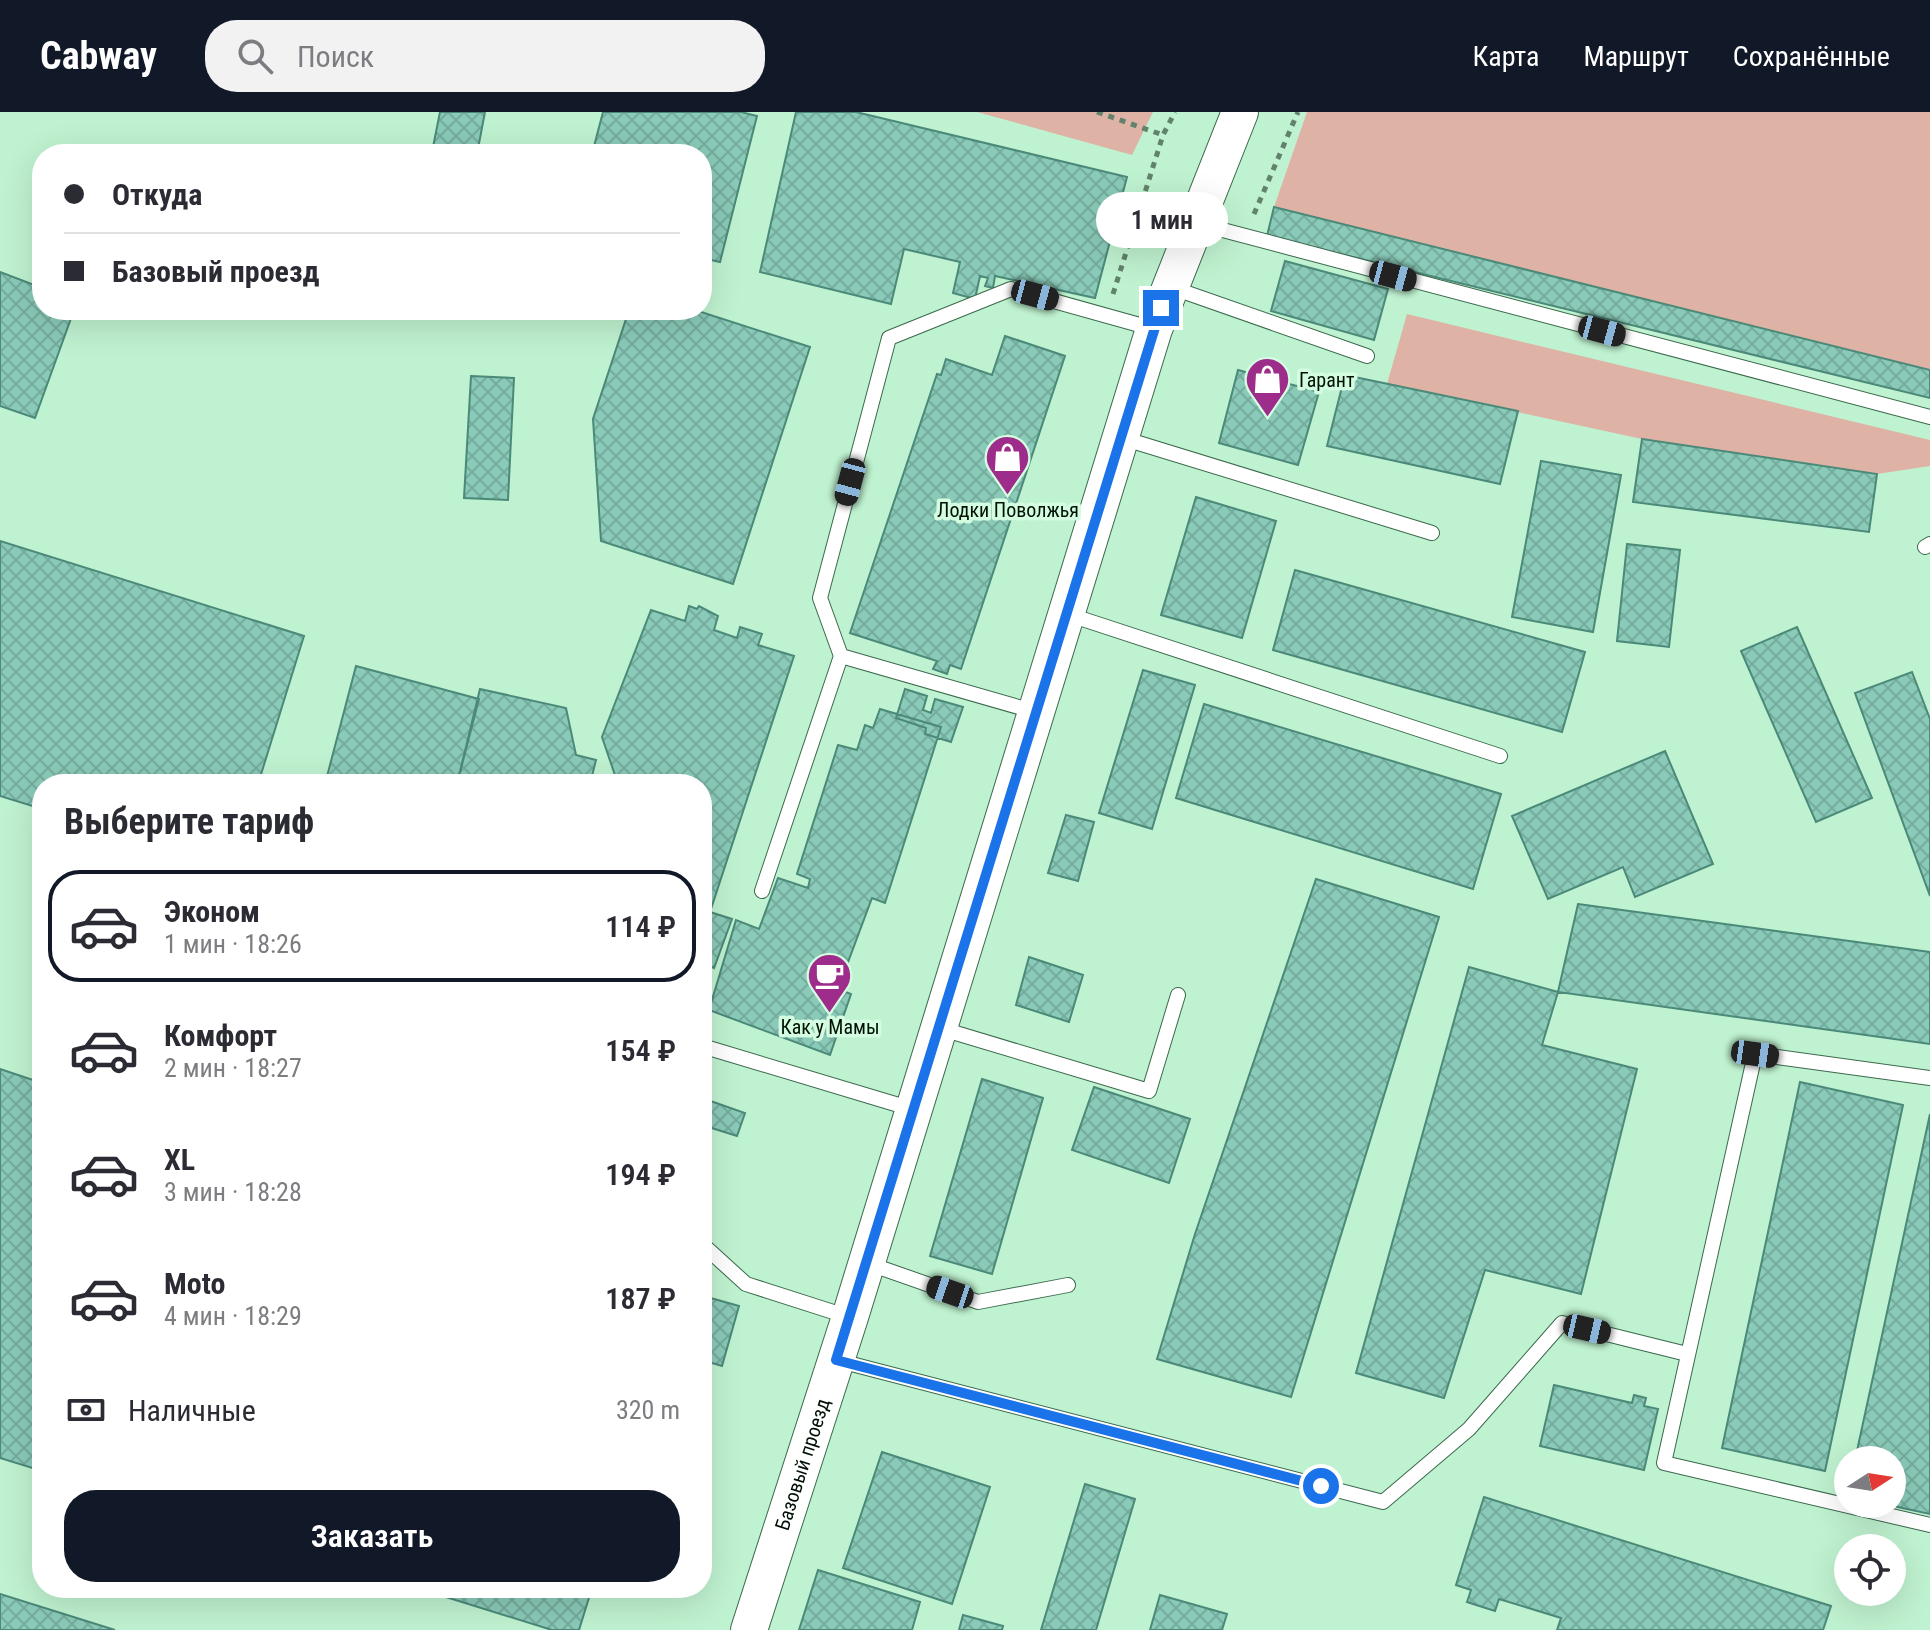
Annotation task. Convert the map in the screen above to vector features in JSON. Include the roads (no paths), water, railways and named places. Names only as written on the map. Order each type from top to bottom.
[{"type":"street","name":"Базовый проезд","points":[[749,1630],[850,1317],[1154,329],[1193,223],[1240,112]]},
{"type":"lane","points":[[1193,223],[1930,417]]},
{"type":"lane","points":[[1169,286],[1367,356]]},
{"type":"lane","points":[[762,891],[841,656],[820,598],[889,338],[1011,289],[1154,329]]},
{"type":"lane","points":[[1121,438],[1432,533]]},
{"type":"lane","points":[[1067,613],[1500,756]]},
{"type":"lane","points":[[841,656],[1036,712]]},
{"type":"lane","points":[[939,1028],[1149,1091],[1178,995]]},
{"type":"lane","points":[[712,1049],[912,1109]]},
{"type":"lane","points":[[1930,1078],[1755,1054],[1664,1463],[1930,1525]]},
{"type":"lane","points":[[712,1253],[746,1284],[850,1317]]},
{"type":"lane","points":[[866,1263],[978,1302],[1068,1285]]},
{"type":"lane","points":[[836,1360],[1383,1502],[1469,1429],[1562,1323],[1687,1354]]},
{"type":"place","name":"Гарант","points":[[1268,419]]},
{"type":"place","name":"Лодки Поволжья","points":[[1008,497]]},
{"type":"place","name":"Как у Мамы","points":[[830,1014]]}]
